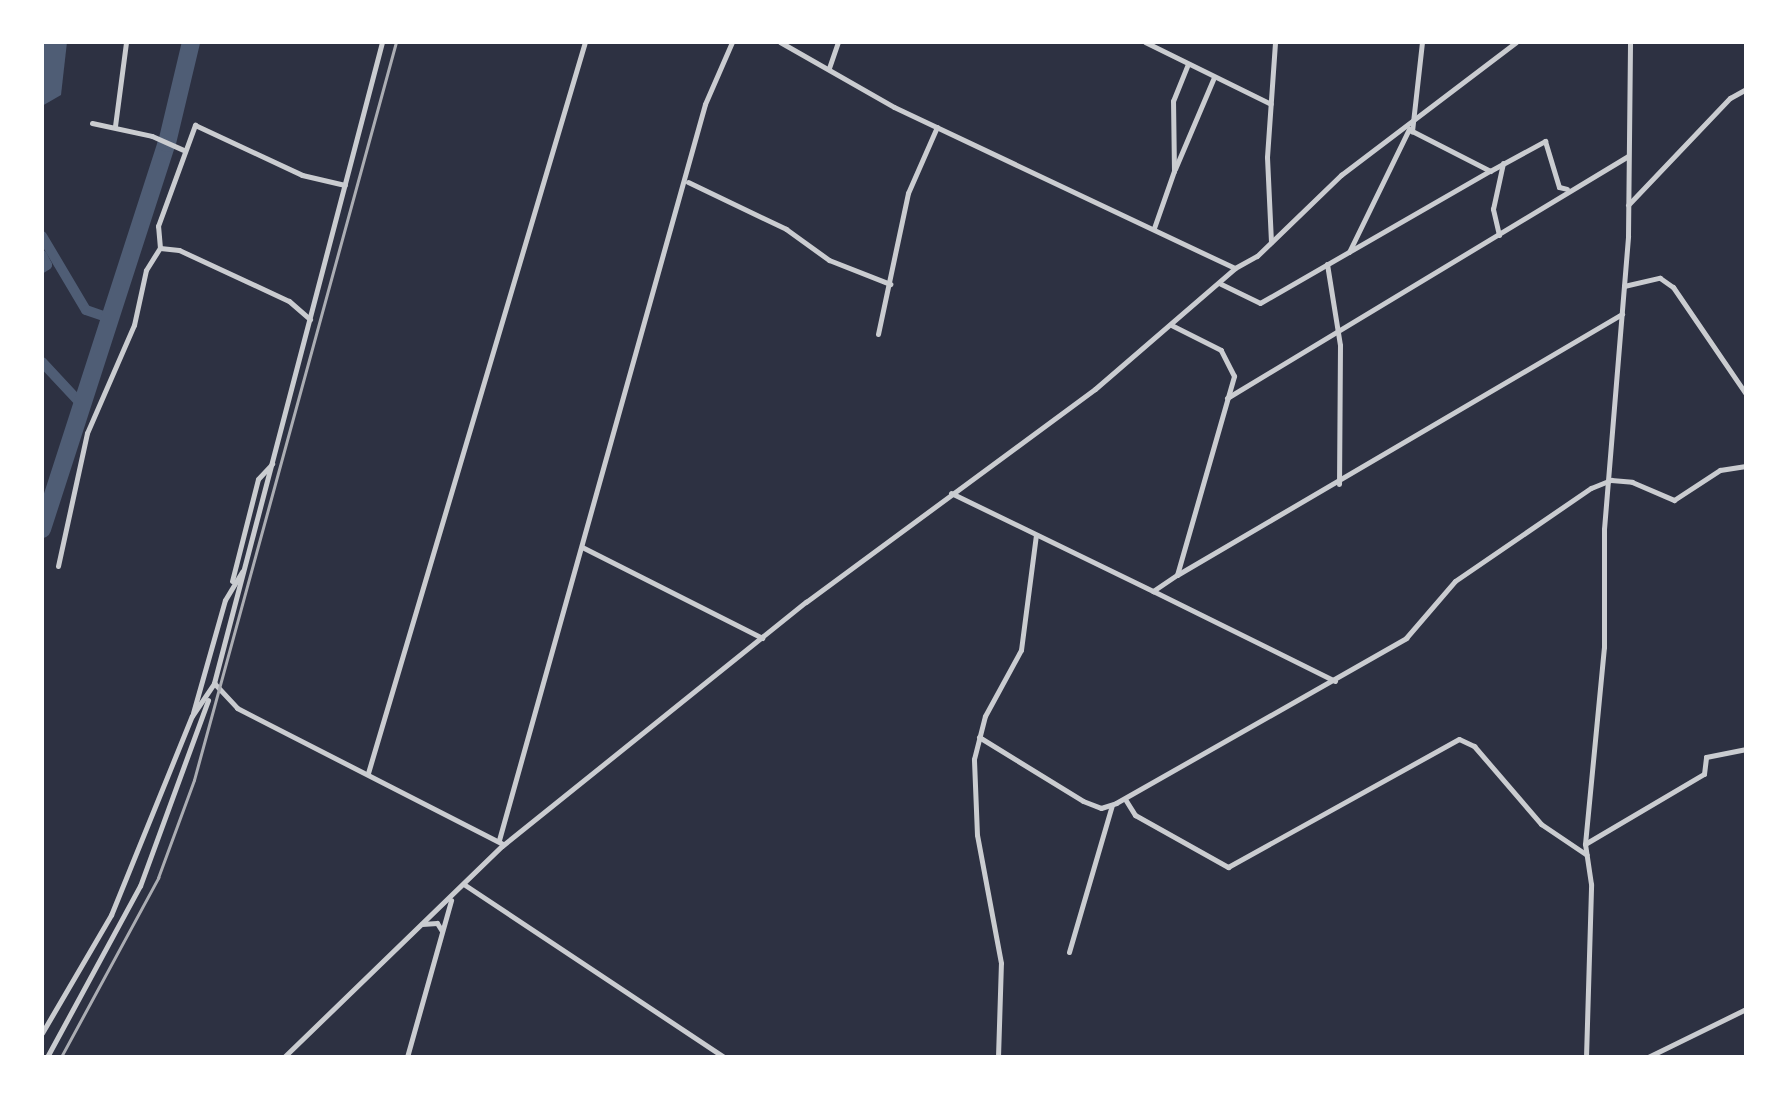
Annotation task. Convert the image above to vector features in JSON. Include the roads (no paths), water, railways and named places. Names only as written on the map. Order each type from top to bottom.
[{"type":"street","points":[[115,126],[126,42]]},
{"type":"street","points":[[47,1057],[140,887],[215,683],[382,42]]},
{"type":"street","points":[[368,773],[585,42]]},
{"type":"street","points":[[501,843],[582,547],[688,182],[705,104],[732,42]]},
{"type":"street","points":[[780,42],[937,127],[1235,268]]},
{"type":"street","points":[[829,68],[838,42]]},
{"type":"street","points":[[1144,42],[1271,104]]},
{"type":"street","points":[[1271,242],[1271,104],[1275,42]]},
{"type":"street","points":[[1349,252],[1410,125],[1422,42]]},
{"type":"street","points":[[284,1057],[421,924],[451,900],[501,843],[762,638],[1173,326],[1221,284],[1235,268],[1271,242],[1341,175],[1516,42]]},
{"type":"street","points":[[1586,1057],[1586,844],[1604,647],[1604,528],[1611,480],[1624,286],[1630,42]]},
{"type":"street","points":[[1174,172],[1173,101],[1188,64]]},
{"type":"street","points":[[1154,228],[1214,77]]},
{"type":"street","points":[[1628,205],[1730,98],[1746,89]]},
{"type":"street","points":[[92,123],[152,136],[185,150]]},
{"type":"street","points":[[58,566],[88,433],[134,325],[146,270],[160,248],[158,226],[195,125],[302,174],[345,185]]},
{"type":"street","points":[[1410,125],[1490,171]]},
{"type":"street","points":[[878,334],[908,193],[937,127]]},
{"type":"street","points":[[1221,284],[1260,303],[1545,141],[1559,187],[1567,189]]},
{"type":"street","points":[[1227,398],[1338,335],[1499,235],[1567,189],[1628,156]]},
{"type":"street","points":[[1499,235],[1493,209],[1503,163]]},
{"type":"street","points":[[688,182],[786,229],[829,260],[890,284]]},
{"type":"street","points":[[160,248],[179,250],[289,302],[310,319]]},
{"type":"street","points":[[1327,264],[1338,335],[1339,484]]},
{"type":"street","points":[[1624,286],[1660,278],[1674,287],[1746,394]]},
{"type":"street","points":[[1153,591],[1339,484],[1385,450],[1622,314]]},
{"type":"street","points":[[1173,326],[1230,358],[1234,376],[1177,575]]},
{"type":"street","points":[[42,1033],[129,877],[192,716],[232,581],[258,479],[273,463]]},
{"type":"street","points":[[979,737],[1083,801],[1112,804],[1335,681],[1406,638],[1477,564],[1611,480],[1674,500],[1720,470],[1746,466]]},
{"type":"street","points":[[951,493],[1335,681]]},
{"type":"street","points":[[998,1057],[1000,963],[977,835],[974,759],[979,737],[1021,650],[1036,535]]},
{"type":"street","points":[[582,547],[762,638]]},
{"type":"street","points":[[232,581],[244,570]]},
{"type":"street","points":[[215,683],[237,708],[501,843]]},
{"type":"street","points":[[192,716],[208,697]]},
{"type":"street","points":[[1125,799],[1135,816],[1228,867],[1459,739],[1474,746],[1541,824],[1587,855]]},
{"type":"street","points":[[1586,844],[1704,774],[1706,757],[1746,749]]},
{"type":"street","points":[[1069,952],[1112,804]]},
{"type":"street","points":[[465,885],[724,1057]]},
{"type":"street","points":[[407,1057],[451,900]]},
{"type":"street","points":[[421,924],[437,923],[443,934]]},
{"type":"street","points":[[1648,1057],[1746,1009]]},
{"type":"water","points":[[42,42],[67,42],[61,95],[42,106]]},
{"type":"waterway","points":[[42,529],[167,143],[191,42]]},
{"type":"waterway","points":[[42,236],[86,310],[112,319]]},
{"type":"waterway","points":[[42,255],[47,265],[42,268]]},
{"type":"waterway","points":[[42,362],[83,406]]},
{"type":"railway","points":[[61,1057],[158,878],[194,780],[396,42]]}]
